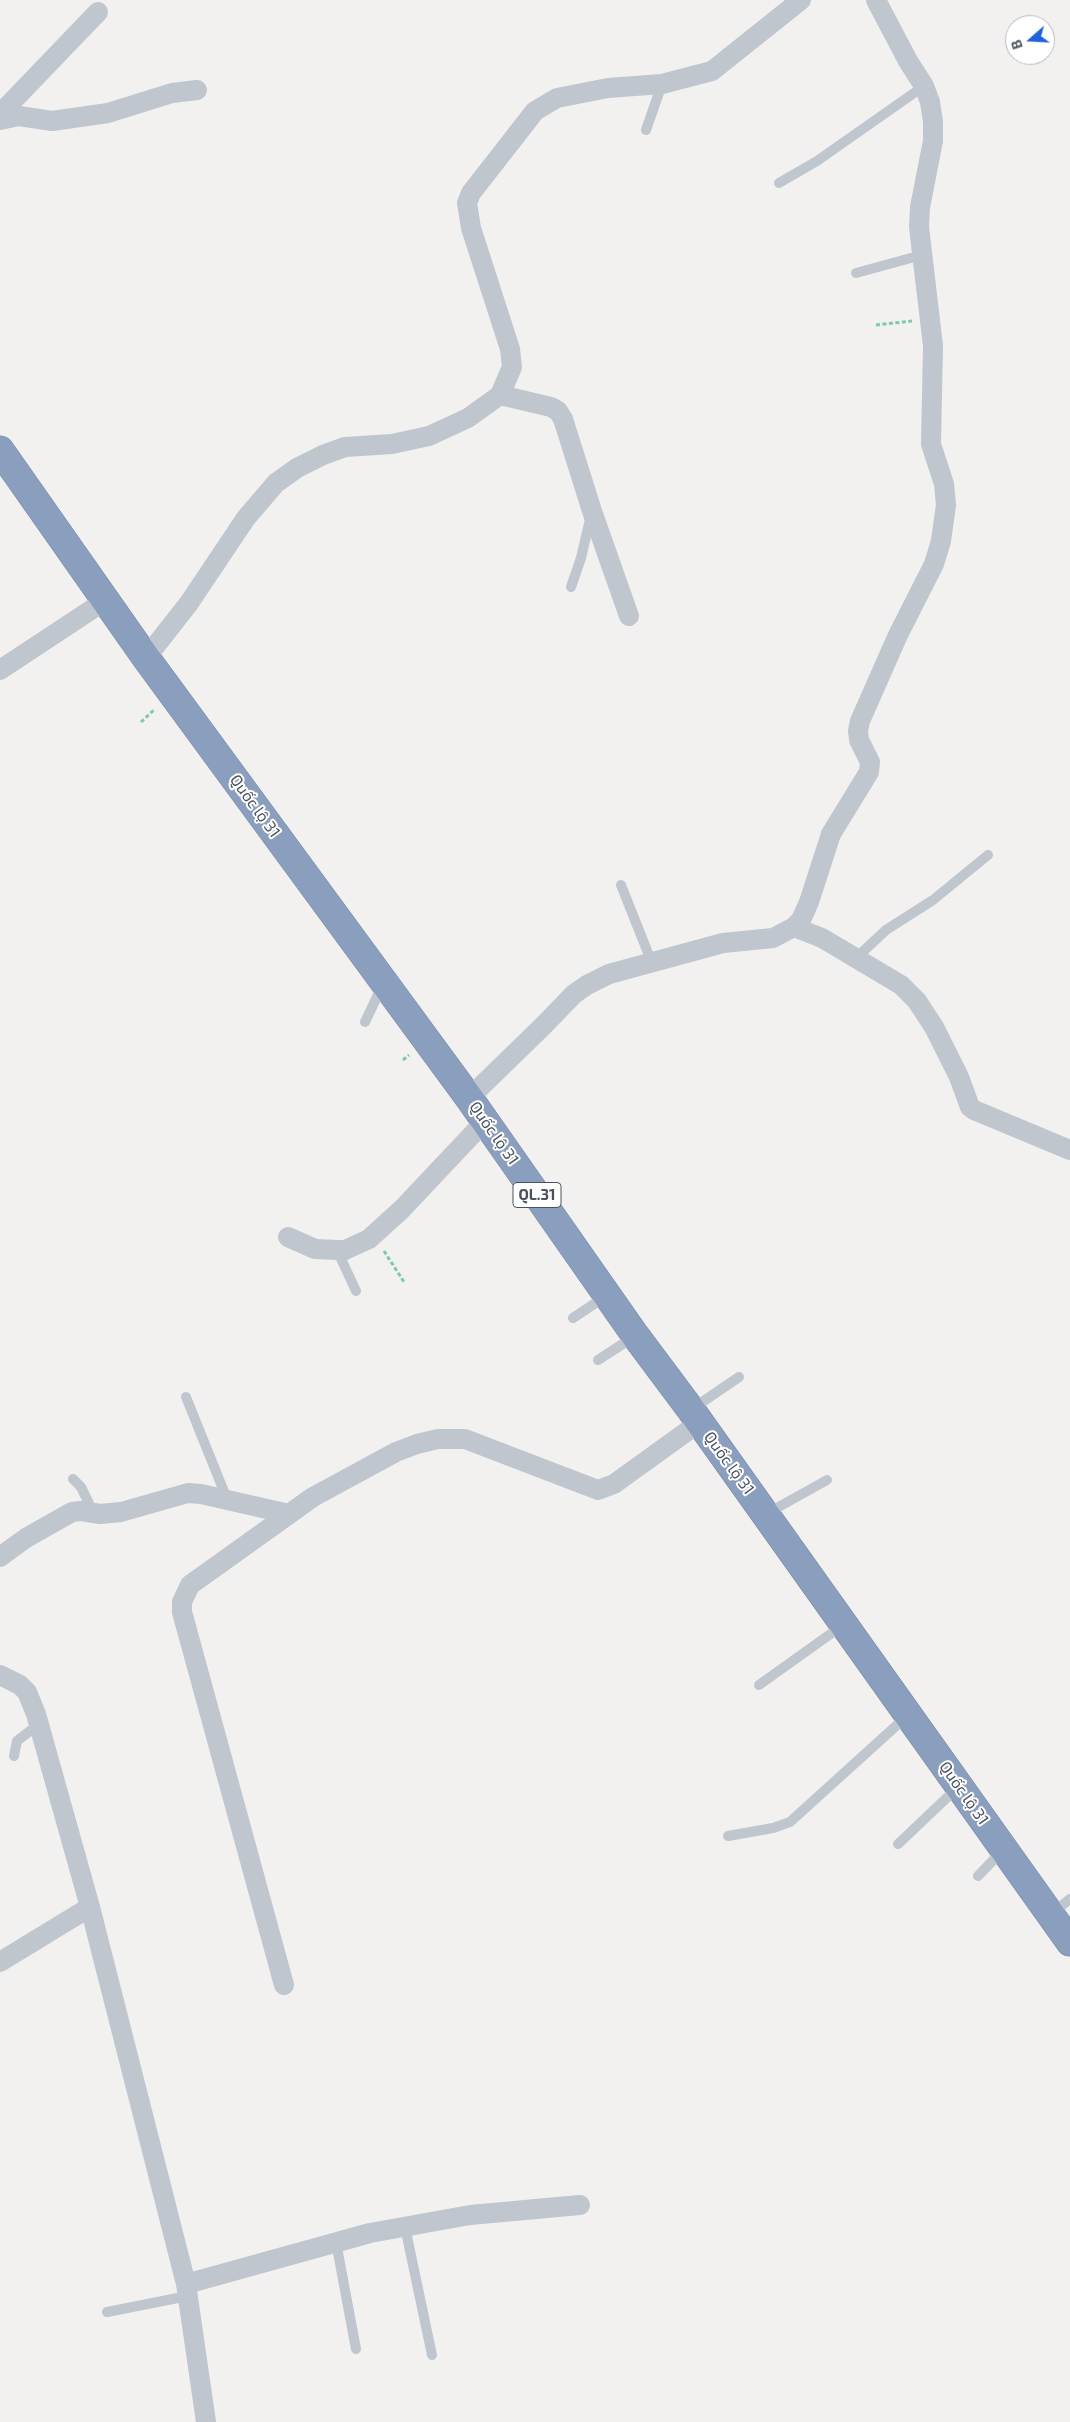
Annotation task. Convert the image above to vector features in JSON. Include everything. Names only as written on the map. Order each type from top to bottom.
[{"type":"highway","name":"Quốc lộ 31","points":[[0,450],[146,658],[469,1098],[635,1335],[695,1416],[1004,1849],[1060,1907],[1070,1942]]},
{"type":"street","points":[[146,658],[190,603],[246,518],[276,483],[297,468],[323,455],[346,447],[392,444],[429,436],[468,418],[500,395],[512,367],[510,349],[471,228],[467,203],[470,193],[535,111],[557,98],[608,88],[662,84],[712,71],[801,0]]},
{"type":"street","points":[[469,1098],[544,1026],[574,994],[609,974],[723,943],[773,938],[794,927],[801,920],[809,902],[831,834],[869,772],[870,762],[859,740],[860,721],[898,635],[934,564],[941,541],[946,505],[944,484],[931,444],[933,346],[919,227],[920,207],[933,141],[930,102],[924,86],[908,61],[876,0]]},
{"type":"street","points":[[0,114],[98,12]]},
{"type":"street","points":[[0,120],[19,116],[52,121],[108,113],[172,93],[197,90]]},
{"type":"street","points":[[500,395],[551,407],[558,411],[563,419],[592,511],[629,616]]},
{"type":"street","points":[[0,670],[106,600]]},
{"type":"street","points":[[794,927],[822,938],[901,985],[917,1001],[942,1044],[970,1107],[982,1115],[1070,1150]]},
{"type":"street","points":[[288,1236],[315,1249],[337,1250],[345,1250],[369,1239],[402,1209],[485,1121]]},
{"type":"street","points":[[284,1985],[249,1850],[182,1612],[182,1602],[190,1584],[313,1497],[396,1452],[417,1444],[438,1439],[465,1439],[598,1490],[607,1488],[695,1416]]},
{"type":"street","points":[[0,1556],[26,1538],[72,1512],[120,1512],[188,1493],[227,1499],[289,1514]]},
{"type":"street","points":[[0,1675],[27,1692],[39,1724],[90,1907],[187,2290],[206,2422]]},
{"type":"street","points":[[0,1962],[90,1907]]},
{"type":"street","points":[[187,2290],[336,2242],[405,2227],[470,2215],[580,2205]]},
{"type":"lane","points":[[646,130],[662,84]]},
{"type":"lane","points":[[778,184],[818,161],[924,86]]},
{"type":"lane","points":[[856,274],[922,255]]},
{"type":"lane","points":[[571,587],[581,558],[592,511]]},
{"type":"lane","points":[[856,958],[886,930],[932,900],[988,855]]},
{"type":"lane","points":[[622,885],[652,963]]},
{"type":"lane","points":[[365,1022],[384,982]]},
{"type":"lane","points":[[337,1250],[356,1291]]},
{"type":"lane","points":[[573,1318],[607,1295]]},
{"type":"lane","points":[[598,1360],[635,1335]]},
{"type":"lane","points":[[695,1416],[738,1377]]},
{"type":"lane","points":[[186,1397],[227,1499]]},
{"type":"lane","points":[[72,1479],[81,1487],[93,1512]]},
{"type":"lane","points":[[766,1515],[826,1480]]},
{"type":"lane","points":[[760,1685],[843,1625]]},
{"type":"lane","points":[[728,1836],[773,1828],[790,1822],[908,1715]]},
{"type":"lane","points":[[14,1756],[17,1741],[39,1724]]},
{"type":"lane","points":[[898,1844],[959,1786]]},
{"type":"lane","points":[[978,1876],[1004,1849]]},
{"type":"lane","points":[[405,2227],[432,2355]]},
{"type":"lane","points":[[336,2242],[356,2349]]},
{"type":"lane","points":[[107,2312],[187,2290]]},
{"type":"path","points":[[876,325],[930,320]]},
{"type":"path","points":[[374,1235],[404,1282]]}]
